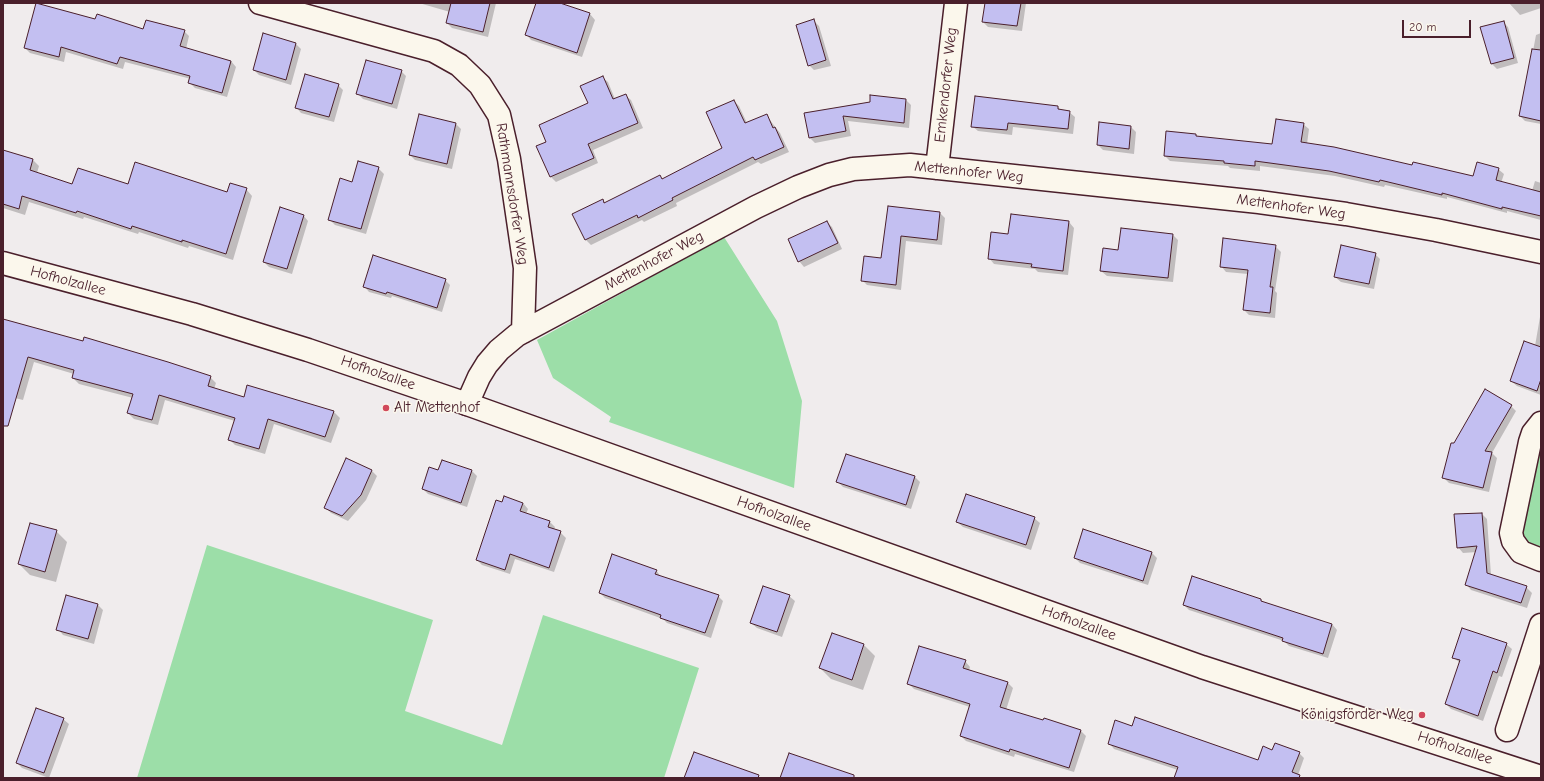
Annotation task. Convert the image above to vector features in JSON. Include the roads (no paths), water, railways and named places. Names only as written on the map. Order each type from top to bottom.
[{"type":"street","name":"Rathmannsdorfer Weg","points":[[260,3],[434,51],[459,65],[480,85],[499,115],[509,159],[525,268],[523,332]]},
{"type":"street","name":"Emkendorfer Weg","points":[[937,168],[956,3]]},
{"type":"street","name":"Mettenhofer Weg","points":[[467,404],[479,377],[487,364],[499,350],[523,332],[756,207],[798,187],[853,169],[910,166],[937,168],[1252,201],[1346,214],[1436,230],[1541,252]]},
{"type":"street","name":"Hofholzallee","points":[[3,263],[221,323],[308,350],[467,404],[1195,664],[1541,777]]},
{"type":"street","points":[[1541,422],[1533,433],[1530,442],[1511,533],[1513,541],[1521,552],[1541,560]]},
{"type":"street","points":[[1506,730],[1541,625]]},
{"type":"place","name":"Alt Mettenhof","points":[[386,408]]},
{"type":"place","name":"Königsförder Weg","points":[[1422,715]]}]
